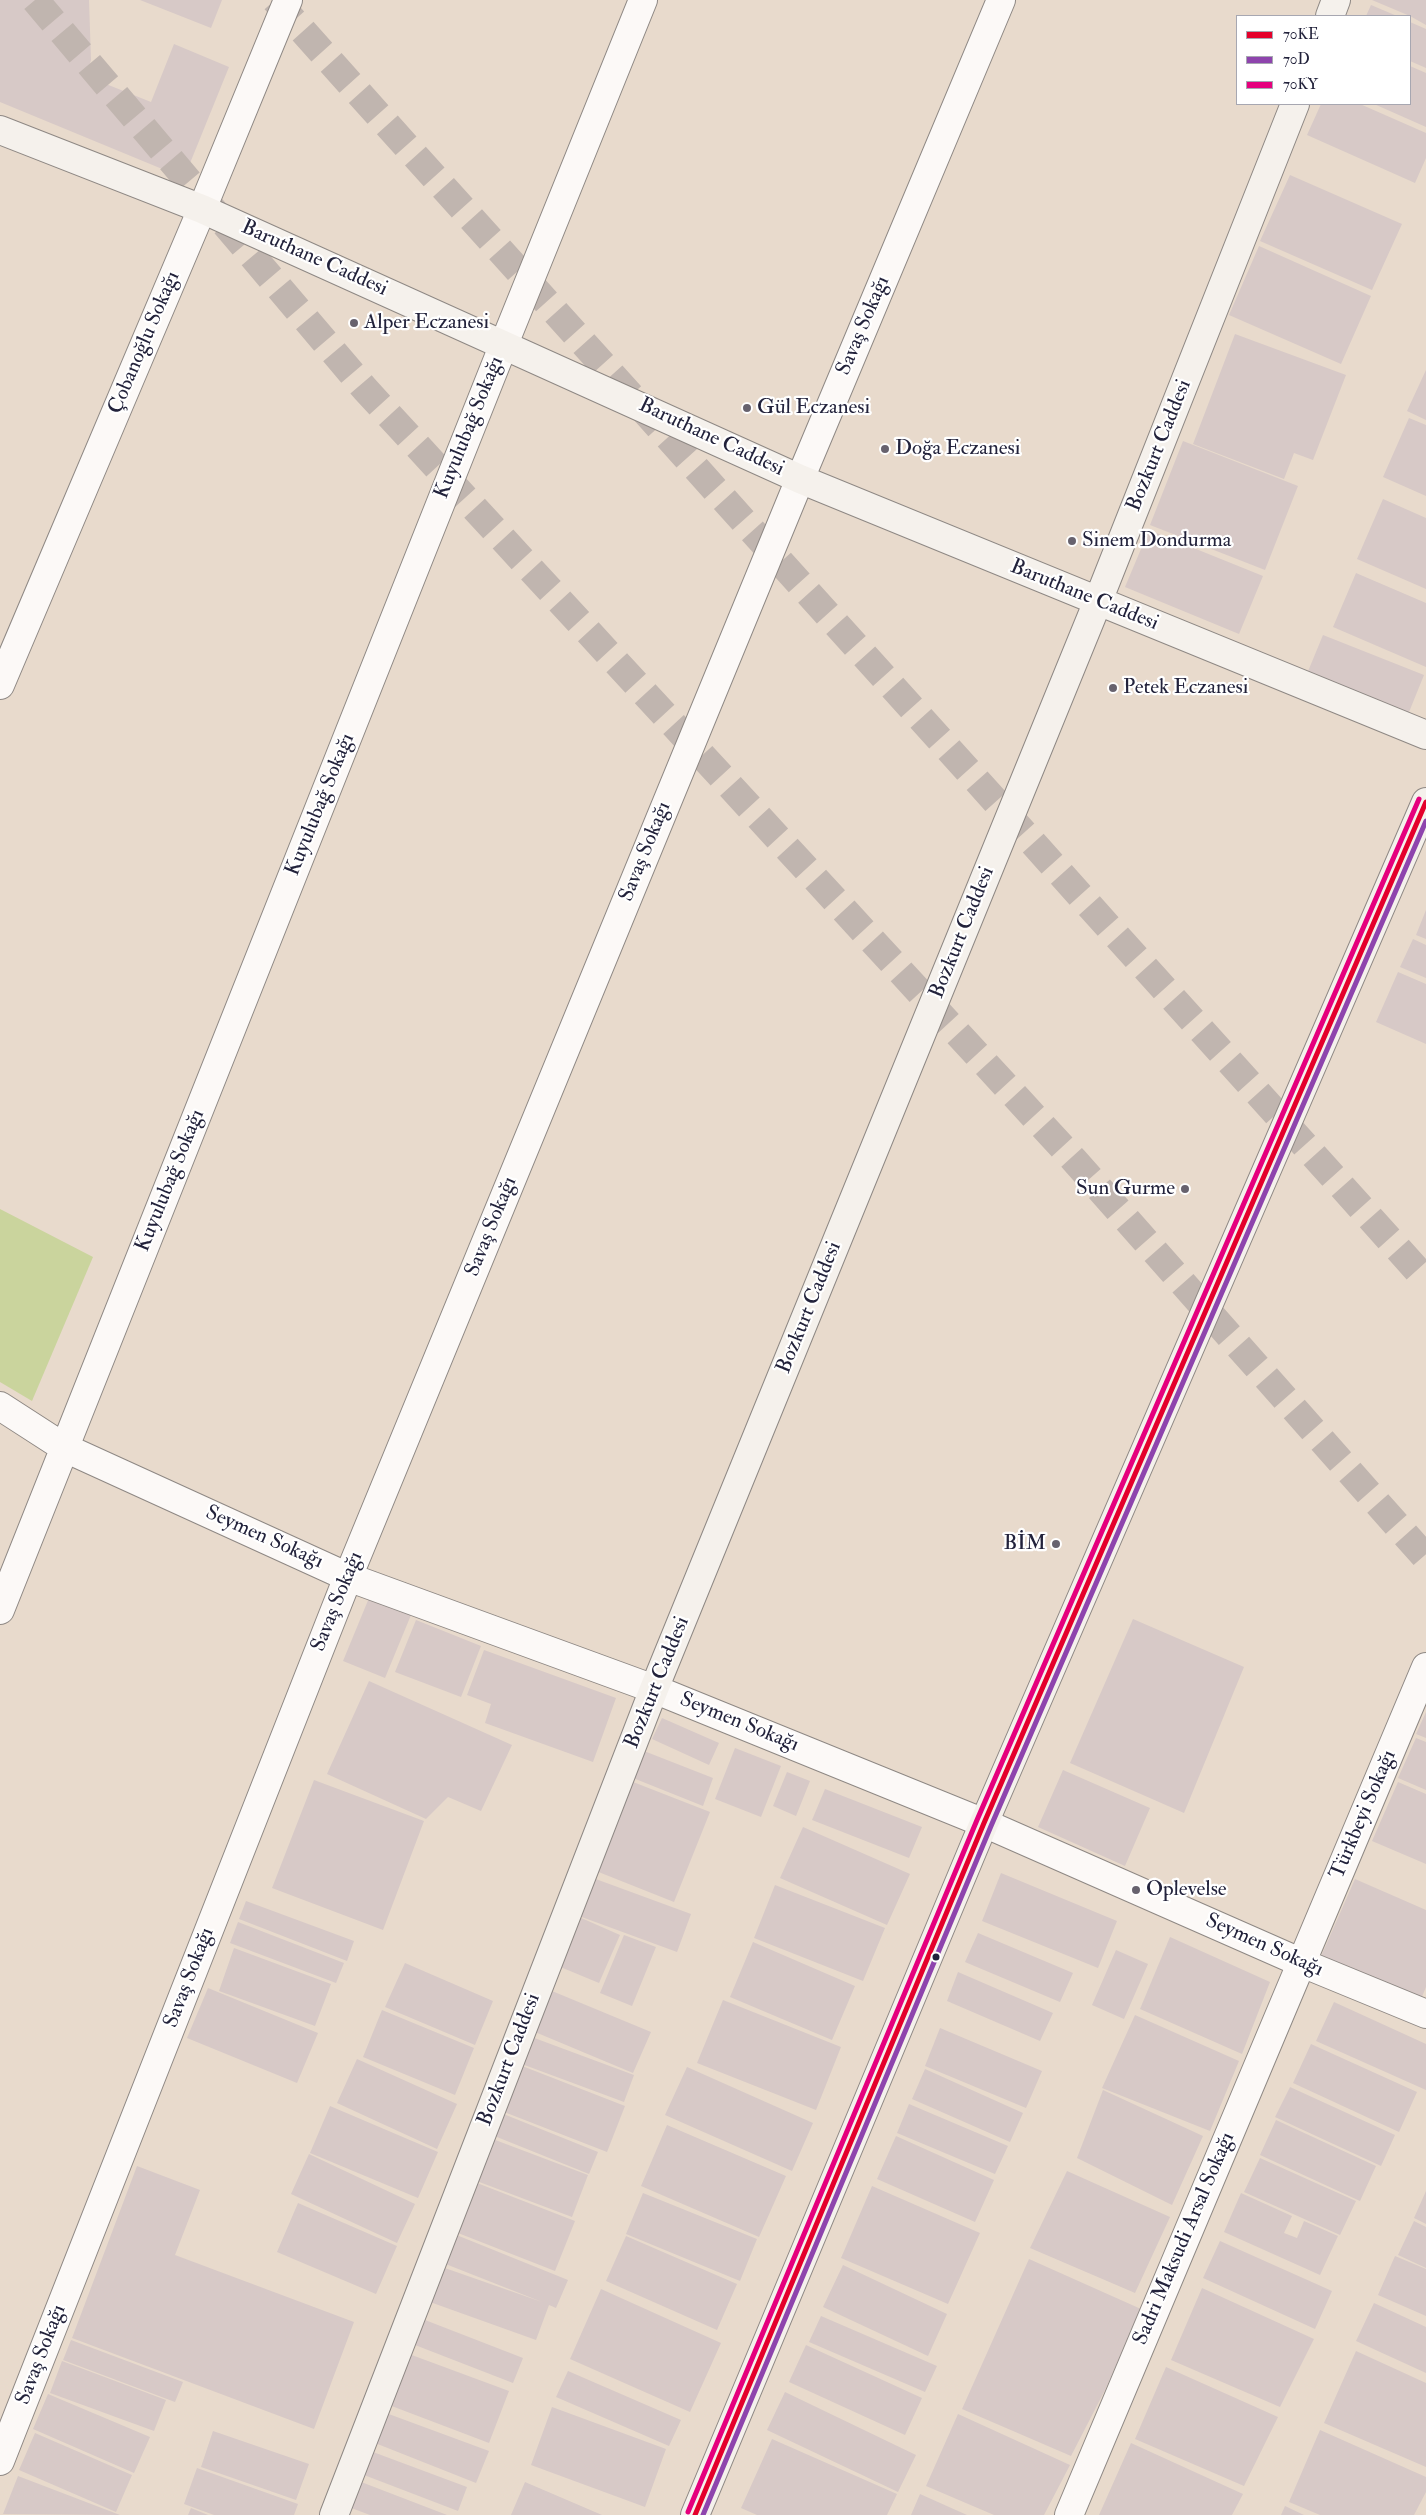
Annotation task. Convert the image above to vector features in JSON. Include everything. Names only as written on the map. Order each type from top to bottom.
[{"type":"street","name":"Çobanoğlu Sokağı","points":[[0,685],[202,209],[288,0]]},
{"type":"street","name":"Kuyulubağ Sokağı","points":[[0,1610],[643,0]]},
{"type":"street","name":"Savaş Sokağı","points":[[0,2461],[348,1577],[800,479],[1001,0]]},
{"type":"street","points":[[1330,15],[1336,0]]},
{"type":"street","name":"Bozkurt Caddesi","points":[[334,2515],[654,1689],[1098,601],[1295,105]]},
{"type":"street","name":"Baruthane Caddesi","points":[[0,130],[202,209],[800,479],[1426,735]]},
{"type":"street","points":[[695,2515],[984,1822],[1426,802]]},
{"type":"street","name":"Seymen Sokağı","points":[[0,1406],[65,1448],[348,1577],[654,1689],[984,1822],[1302,1963],[1426,2014]]},
{"type":"street","name":"Türkbeyi Sokağı","points":[[1302,1963],[1426,1668]]},
{"type":"street","name":"Sadri Maksudi Arsal Sokağı","points":[[1069,2515],[1302,1963]]},
{"type":"green space","points":[[0,1209],[93,1257],[32,1401],[0,1382]]},
{"type":"building","points":[[0,0],[89,0],[91,60],[86,76],[151,102],[174,44],[229,67],[184,178],[0,102]]},
{"type":"building","points":[[140,0],[222,0],[211,28]]},
{"type":"building","points":[[1372,0],[1426,0],[1426,25],[1411,15]]},
{"type":"building","points":[[1371,5],[1395,15],[1366,15]]},
{"type":"building","points":[[1411,22],[1426,29],[1426,68],[1411,61]]},
{"type":"building","points":[[1411,66],[1426,73],[1426,127],[1376,105],[1411,105]]},
{"type":"building","points":[[1321,105],[1362,105],[1426,133],[1426,158],[1415,183],[1307,135]]},
{"type":"building","points":[[1290,175],[1402,224],[1372,290],[1260,241]]},
{"type":"building","points":[[1259,246],[1371,296],[1341,364],[1229,315]]},
{"type":"building","points":[[1235,334],[1346,375],[1313,460],[1294,453],[1284,479],[1193,444]]},
{"type":"building","points":[[1426,370],[1426,420],[1407,411]]},
{"type":"building","points":[[1409,418],[1426,425],[1426,496],[1383,477]]},
{"type":"building","points":[[1183,441],[1298,486],[1265,570],[1150,525]]},
{"type":"building","points":[[1383,499],[1426,518],[1426,589],[1357,559]]},
{"type":"building","points":[[1149,530],[1263,576],[1239,634],[1125,587]]},
{"type":"building","points":[[1356,573],[1426,603],[1426,667],[1333,627]]},
{"type":"building","points":[[1323,635],[1424,675],[1405,722],[1304,681]]},
{"type":"building","points":[[1426,910],[1426,939],[1416,935]]},
{"type":"building","points":[[1413,939],[1426,945],[1426,978],[1400,967]]},
{"type":"building","points":[[1398,972],[1426,984],[1426,1044],[1376,1022]]},
{"type":"building","points":[[369,1598],[411,1615],[385,1678],[343,1661]]},
{"type":"building","points":[[1133,1619],[1244,1667],[1184,1813],[1070,1763]]},
{"type":"building","points":[[416,1620],[481,1646],[461,1697],[395,1672]]},
{"type":"building","points":[[484,1650],[616,1698],[593,1762],[485,1723],[491,1704],[467,1695]]},
{"type":"building","points":[[369,1681],[512,1745],[481,1811],[448,1797],[426,1819],[327,1774]]},
{"type":"building","points":[[1426,1712],[1426,1738],[1416,1734]]},
{"type":"building","points":[[662,1718],[719,1743],[709,1765],[652,1739]]},
{"type":"building","points":[[1416,1738],[1426,1742],[1426,1790],[1398,1778]]},
{"type":"building","points":[[735,1748],[781,1766],[761,1817],[715,1799]]},
{"type":"building","points":[[644,1751],[713,1778],[703,1806],[633,1778]]},
{"type":"building","points":[[1063,1770],[1150,1808],[1125,1866],[1038,1827]]},
{"type":"building","points":[[787,1772],[810,1781],[796,1816],[773,1806]]},
{"type":"building","points":[[314,1780],[424,1821],[383,1930],[272,1888]]},
{"type":"building","points":[[628,1780],[710,1812],[674,1902],[591,1869]]},
{"type":"building","points":[[1398,1782],[1426,1794],[1426,1864],[1372,1841]]},
{"type":"building","points":[[825,1789],[922,1827],[909,1858],[812,1820]]},
{"type":"building","points":[[803,1827],[910,1874],[887,1925],[780,1878]]},
{"type":"building","points":[[1001,1873],[1117,1921],[1098,1968],[982,1921]]},
{"type":"building","points":[[593,1878],[691,1914],[677,1952],[579,1916]]},
{"type":"building","points":[[1355,1879],[1426,1910],[1426,1987],[1419,2004],[1319,1961]]},
{"type":"building","points":[[775,1885],[885,1928],[863,1981],[754,1938]]},
{"type":"building","points":[[246,1901],[354,1941],[347,1961],[239,1919]]},
{"type":"building","points":[[579,1917],[620,1935],[599,1983],[558,1966]]},
{"type":"building","points":[[238,1922],[344,1963],[336,1983],[230,1943]]},
{"type":"building","points":[[978,1933],[1073,1973],[1060,2002],[965,1962]]},
{"type":"building","points":[[624,1935],[656,1947],[632,2006],[600,1993]]},
{"type":"building","points":[[1170,1937],[1270,1982],[1242,2054],[1140,2009]]},
{"type":"building","points":[[753,1942],[855,1986],[832,2040],[730,1997]]},
{"type":"building","points":[[234,1948],[331,1984],[315,2026],[219,1991]]},
{"type":"building","points":[[1116,1950],[1148,1964],[1124,2019],[1092,2005]]},
{"type":"building","points":[[405,1963],[493,2001],[475,2045],[385,2007]]},
{"type":"building","points":[[958,1972],[1053,2013],[1040,2041],[947,2001]]},
{"type":"building","points":[[208,1988],[318,2033],[297,2083],[187,2038]]},
{"type":"building","points":[[552,1991],[651,2032],[633,2073],[535,2032]]},
{"type":"building","points":[[723,2000],[841,2047],[816,2110],[697,2063]]},
{"type":"building","points":[[1334,2002],[1426,2044],[1426,2090],[1316,2041]]},
{"type":"building","points":[[382,2010],[474,2048],[455,2095],[363,2057]]},
{"type":"building","points":[[1135,2015],[1239,2061],[1210,2131],[1102,2088]]},
{"type":"building","points":[[940,2028],[1042,2071],[1026,2108],[925,2066]]},
{"type":"building","points":[[529,2036],[634,2075],[624,2102],[519,2063]]},
{"type":"building","points":[[1311,2044],[1417,2092],[1399,2132],[1293,2083]]},
{"type":"building","points":[[357,2059],[457,2104],[437,2149],[337,2103]]},
{"type":"building","points":[[517,2064],[625,2106],[607,2152],[499,2110]]},
{"type":"building","points":[[687,2067],[813,2123],[792,2171],[665,2115]]},
{"type":"building","points":[[925,2069],[1023,2113],[1010,2142],[912,2099]]},
{"type":"building","points":[[1290,2087],[1395,2135],[1381,2166],[1275,2117]]},
{"type":"building","points":[[1103,2090],[1203,2136],[1172,2205],[1077,2158]]},
{"type":"building","points":[[909,2104],[1008,2146],[995,2174],[897,2133]]},
{"type":"building","points":[[330,2106],[438,2152],[418,2198],[310,2153]]},
{"type":"building","points":[[501,2113],[598,2152],[589,2174],[492,2135]]},
{"type":"building","points":[[1276,2120],[1376,2166],[1360,2201],[1260,2155]]},
{"type":"building","points":[[667,2125],[786,2176],[759,2237],[641,2186]]},
{"type":"building","points":[[896,2136],[994,2180],[975,2222],[877,2179]]},
{"type":"building","points":[[490,2138],[588,2175],[572,2217],[474,2180]]},
{"type":"building","points":[[309,2154],[415,2204],[397,2243],[291,2194]]},
{"type":"building","points":[[1260,2158],[1356,2201],[1340,2235],[1244,2192]]},
{"type":"building","points":[[137,2166],[200,2190],[175,2255],[354,2322],[314,2429],[72,2338]]},
{"type":"building","points":[[1067,2171],[1170,2217],[1135,2293],[1030,2248]]},
{"type":"building","points":[[477,2183],[575,2221],[555,2271],[458,2233]]},
{"type":"building","points":[[872,2186],[980,2233],[948,2304],[841,2258]]},
{"type":"building","points":[[1426,2191],[1426,2224],[1414,2218]]},
{"type":"building","points":[[643,2193],[757,2239],[740,2281],[626,2234]]},
{"type":"building","points":[[1241,2193],[1292,2216],[1284,2233],[1297,2238],[1304,2221],[1338,2236],[1320,2275],[1224,2232]]},
{"type":"building","points":[[298,2203],[397,2246],[376,2294],[277,2252]]},
{"type":"building","points":[[1414,2221],[1426,2227],[1426,2268],[1398,2255]]},
{"type":"building","points":[[454,2234],[568,2280],[556,2308],[549,2305],[536,2340],[430,2302],[442,2267],[542,2302],[443,2263]]},
{"type":"building","points":[[626,2236],[737,2284],[717,2330],[606,2281]]},
{"type":"building","points":[[1220,2241],[1332,2291],[1315,2329],[1203,2278]]},
{"type":"building","points":[[1395,2256],[1426,2269],[1426,2316],[1378,2295]]},
{"type":"building","points":[[1029,2259],[1141,2309],[1106,2388],[1071,2456],[962,2409]]},
{"type":"building","points":[[843,2265],[947,2314],[928,2356],[823,2307]]},
{"type":"building","points":[[1202,2288],[1314,2339],[1280,2407],[1171,2360]]},
{"type":"building","points":[[601,2289],[721,2343],[690,2412],[570,2359]]},
{"type":"building","points":[[1374,2303],[1426,2327],[1426,2373],[1356,2341]]},
{"type":"building","points":[[821,2316],[937,2366],[925,2392],[809,2342]]},
{"type":"building","points":[[425,2320],[523,2358],[513,2383],[415,2345]]},
{"type":"building","points":[[71,2340],[183,2382],[175,2402],[63,2360]]},
{"type":"building","points":[[806,2345],[922,2398],[905,2435],[789,2382]]},
{"type":"building","points":[[1356,2351],[1426,2383],[1426,2467],[1324,2423]]},
{"type":"building","points":[[409,2354],[509,2391],[489,2443],[389,2405]]},
{"type":"building","points":[[62,2361],[166,2400],[154,2431],[50,2393]]},
{"type":"building","points":[[1166,2367],[1278,2417],[1244,2486],[1135,2439]]},
{"type":"building","points":[[568,2371],[681,2420],[669,2446],[556,2397]]},
{"type":"building","points":[[785,2392],[916,2455],[898,2492],[767,2430]]},
{"type":"building","points":[[48,2394],[150,2437],[134,2473],[33,2429]]},
{"type":"building","points":[[552,2407],[666,2449],[645,2507],[531,2465]]},
{"type":"building","points":[[386,2413],[489,2451],[476,2483],[375,2443]]},
{"type":"building","points":[[958,2414],[1070,2465],[1044,2515],[994,2515],[926,2486]]},
{"type":"building","points":[[1320,2430],[1426,2477],[1426,2492],[1414,2515],[1320,2515],[1289,2502]]},
{"type":"building","points":[[213,2431],[309,2464],[296,2500],[201,2467]]},
{"type":"building","points":[[35,2433],[132,2475],[116,2512],[19,2470]]},
{"type":"building","points":[[772,2439],[897,2494],[887,2515],[757,2515],[741,2508]]},
{"type":"building","points":[[1131,2443],[1243,2494],[1232,2515],[1099,2515]]},
{"type":"building","points":[[373,2452],[467,2487],[458,2511],[364,2475]]},
{"type":"building","points":[[197,2468],[298,2504],[294,2515],[214,2515],[184,2504]]},
{"type":"building","points":[[18,2476],[120,2515],[3,2514]]},
{"type":"building","points":[[356,2480],[447,2515],[370,2515],[346,2506]]},
{"type":"building","points":[[525,2482],[602,2515],[511,2515]]},
{"type":"building","points":[[920,2494],[967,2515],[911,2515]]},
{"type":"building","points":[[1285,2506],[1304,2515],[1281,2515]]},
{"type":"building","points":[[191,2508],[208,2515],[188,2515]]},
{"type":"tunnel","points":[[35,0],[365,389],[1074,1160],[1426,1558]]},
{"type":"tunnel","points":[[275,0],[1426,1280]]},
{"type":"transit line","name":"70KY","points":[[688,2512],[977,1820],[1419,799]]},
{"type":"transit line","name":"70KE","points":[[695,2515],[984,1823],[1426,802]]},
{"type":"transit line","name":"70D","points":[[703,2515],[991,1826],[1426,821]]},
{"type":"place","name":"Alper Eczanesi","points":[[354,323]]},
{"type":"place","name":"Gül Eczanesi","points":[[747,408]]},
{"type":"place","name":"Doğa Eczanesi","points":[[885,449]]},
{"type":"place","name":"Sinem Dondurma","points":[[1072,541]]},
{"type":"place","name":"Petek Eczanesi","points":[[1113,688]]},
{"type":"place","name":"Sun Gurme","points":[[1185,1189]]},
{"type":"place","name":"BİM","points":[[1056,1544]]},
{"type":"place","name":"Oplevelse","points":[[1136,1890]]}]
